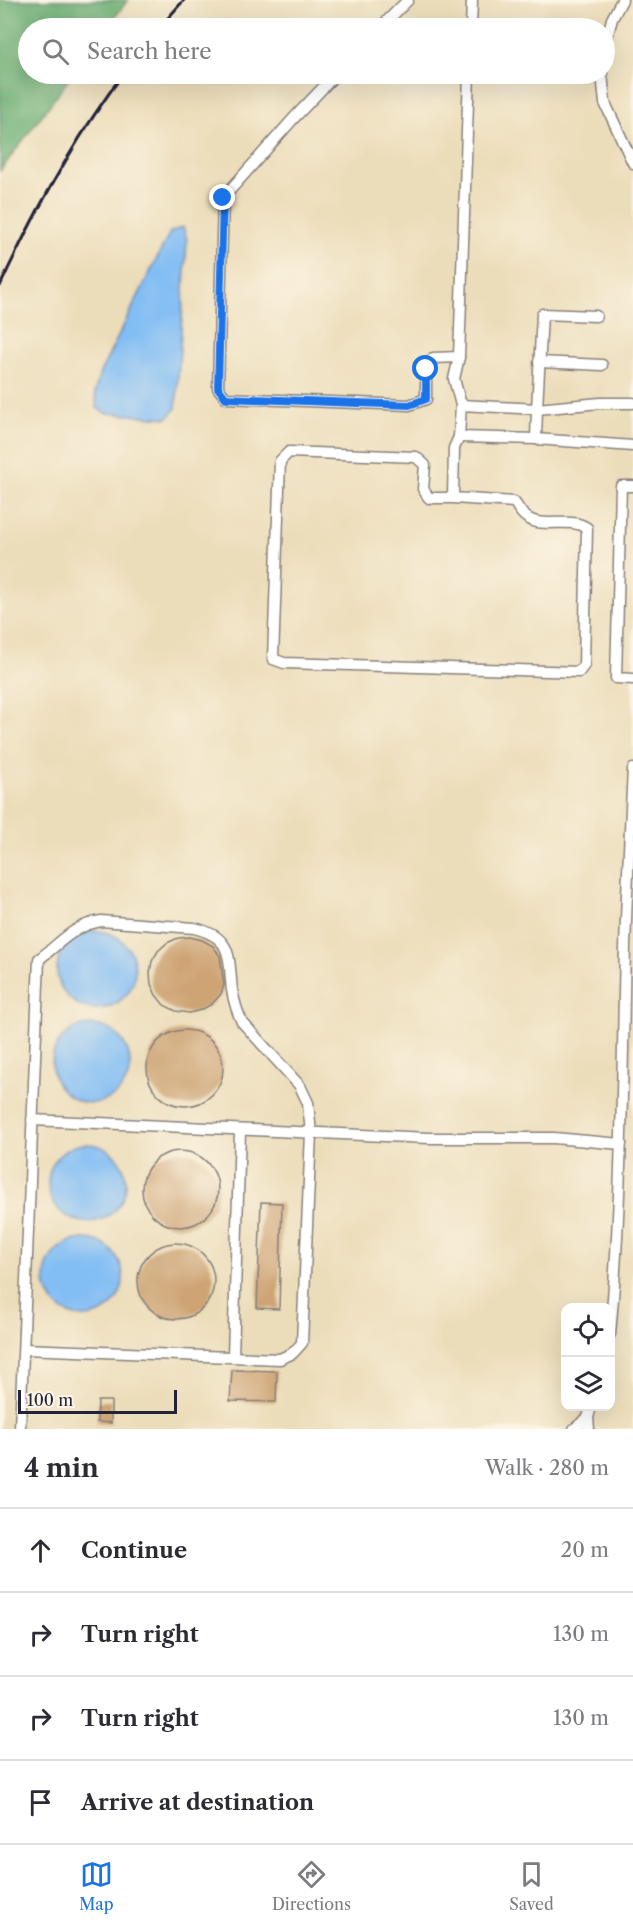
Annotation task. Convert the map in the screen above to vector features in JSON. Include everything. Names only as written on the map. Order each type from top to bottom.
[{"type":"lane","points":[[390,18],[408,0]]},
{"type":"lane","points":[[471,18],[472,0]]},
{"type":"lane","points":[[613,18],[622,0]]},
{"type":"lane","points":[[326,84],[223,198],[218,388],[226,398],[409,405],[426,399],[426,369],[433,358],[459,357]]},
{"type":"lane","points":[[453,498],[454,448],[459,437],[461,405],[454,379],[459,357],[469,84]]},
{"type":"lane","points":[[603,84],[605,103],[633,163]]},
{"type":"lane","points":[[536,439],[542,314],[596,316]]},
{"type":"lane","points":[[539,362],[602,365]]},
{"type":"lane","points":[[461,405],[537,409],[600,403],[633,403]]},
{"type":"lane","points":[[459,437],[536,439],[633,446]]},
{"type":"lane","points":[[289,452],[416,457],[425,465],[423,489],[429,498],[453,498],[514,502],[525,517],[534,522],[579,523],[587,528],[584,665],[579,672],[284,663],[273,659],[280,461],[289,452]]},
{"type":"lane","points":[[633,486],[621,486],[615,678],[633,679]]},
{"type":"lane","points":[[613,1303],[621,1144],[633,769]]},
{"type":"lane","points":[[20,1429],[39,959],[74,930],[88,923],[101,921],[194,928],[206,931],[218,939],[228,952],[232,992],[242,1022],[300,1086],[308,1103],[311,1133],[302,1343],[293,1353],[280,1359],[24,1349]]},
{"type":"lane","points":[[32,1120],[429,1138],[554,1138],[621,1144]]},
{"type":"lane","points":[[233,1356],[240,1131]]},
{"type":"lane","points":[[574,1429],[588,1424]]},
{"type":"green space","points":[[0,0],[128,0],[114,18],[18,18],[18,84],[65,84],[0,171]]},
{"type":"water","points":[[183,227],[187,240],[176,409],[167,418],[105,413],[97,408],[95,391],[100,373],[170,232]]},
{"type":"water","points":[[96,931],[111,934],[128,948],[135,970],[132,985],[118,1002],[96,1009],[81,1006],[64,992],[57,970],[60,955],[74,938]]},
{"type":"water","points":[[91,1025],[106,1028],[123,1042],[130,1064],[127,1079],[113,1096],[91,1103],[76,1100],[59,1086],[52,1064],[55,1049],[69,1032]]},
{"type":"water","points":[[87,1144],[102,1147],[119,1161],[126,1183],[123,1198],[109,1215],[87,1222],[72,1219],[55,1205],[48,1183],[51,1168],[65,1151]]},
{"type":"water","points":[[84,1239],[99,1242],[116,1256],[123,1278],[120,1293],[106,1310],[84,1317],[69,1314],[52,1300],[45,1278],[48,1263],[62,1246]]},
{"type":"building","points":[[190,937],[213,946],[220,956],[224,985],[221,994],[212,1004],[189,1013],[176,1011],[164,1005],[151,984],[150,973],[152,961],[158,951],[167,943],[178,938]]},
{"type":"building","points":[[185,1030],[199,1033],[212,1041],[220,1054],[223,1068],[220,1082],[212,1095],[199,1103],[185,1106],[171,1103],[158,1095],[150,1082],[147,1068],[150,1054],[158,1041],[171,1033]]},
{"type":"building","points":[[180,1151],[194,1154],[207,1162],[215,1175],[218,1189],[215,1203],[207,1216],[194,1224],[180,1227],[166,1224],[153,1216],[145,1203],[142,1189],[145,1175],[153,1162],[166,1154]]},
{"type":"building","points":[[261,1202],[282,1203],[279,1309],[257,1308]]},
{"type":"building","points":[[176,1243],[190,1246],[203,1254],[211,1267],[214,1281],[211,1295],[203,1308],[190,1316],[176,1319],[162,1316],[149,1308],[141,1295],[138,1281],[141,1267],[149,1254],[162,1246]]},
{"type":"building","points":[[232,1370],[277,1371],[276,1402],[230,1401]]},
{"type":"building","points":[[98,1401],[111,1401],[111,1423],[97,1422]]},
{"type":"railway","points":[[168,18],[184,0]]},
{"type":"railway","points":[[0,286],[56,177],[116,84]]},
{"type":"route","points":[[223,198],[218,388],[226,398],[409,405],[426,399],[426,369]]}]
